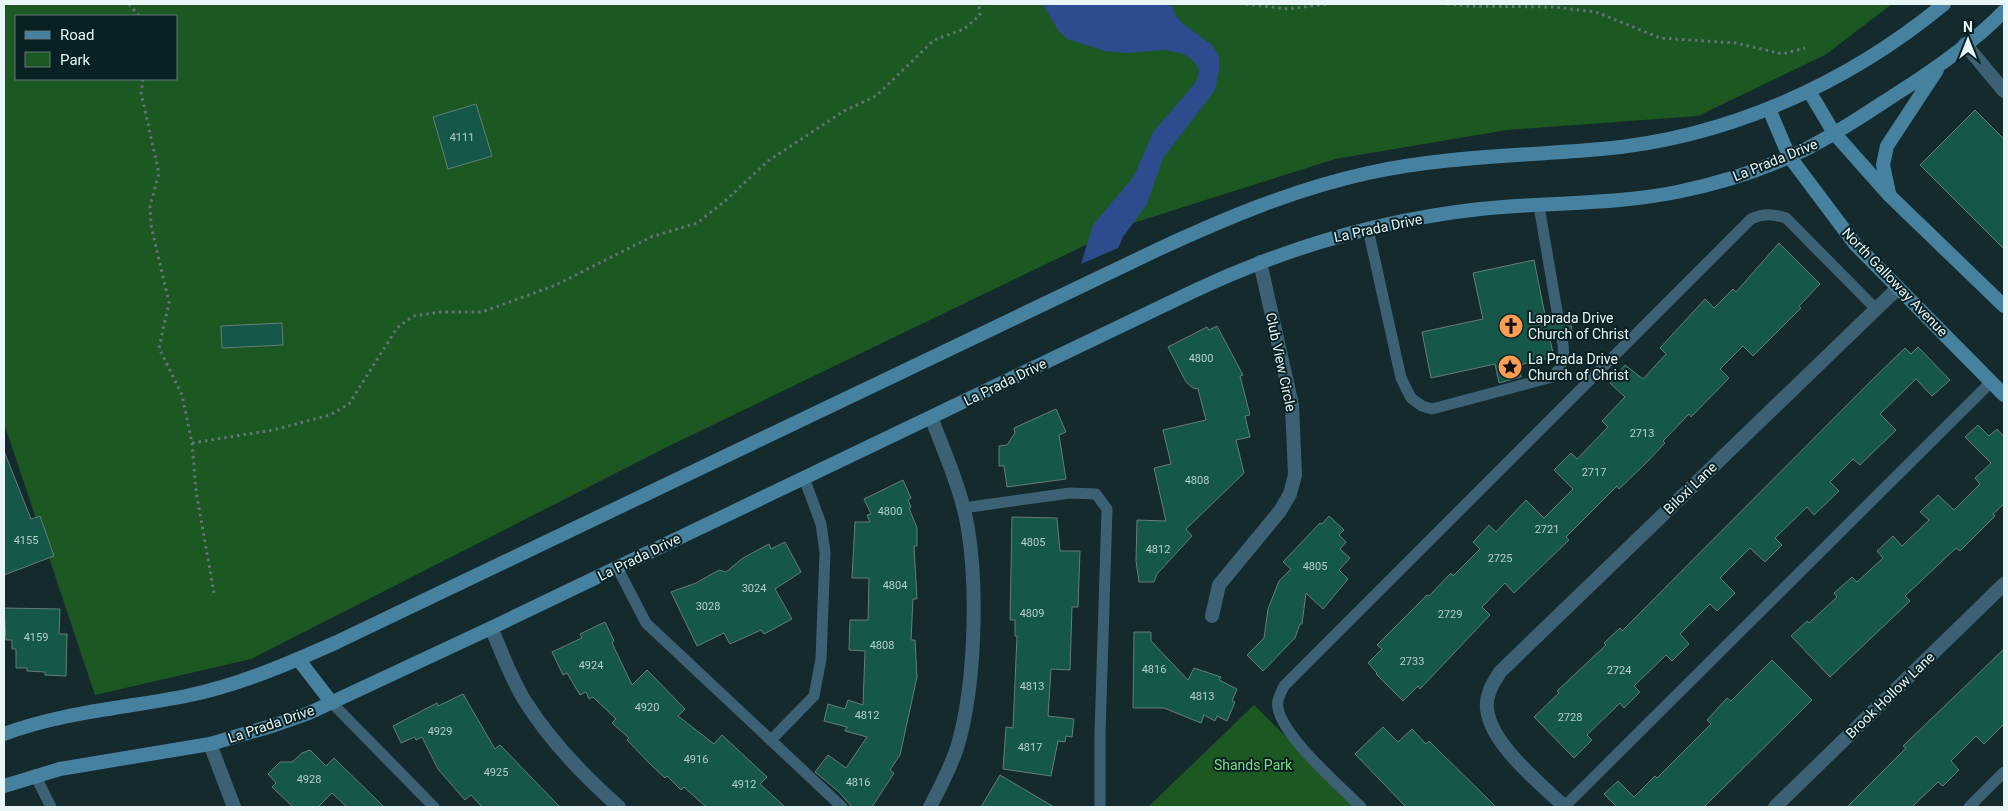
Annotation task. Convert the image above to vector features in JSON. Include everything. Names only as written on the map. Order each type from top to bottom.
[{"type":"main road","points":[[4,734],[69,715],[212,690],[274,670],[1159,249],[1242,212],[1368,173],[1459,159],[1628,146],[1691,134],[1769,109],[1809,91],[1880,51],[1944,4]]},
{"type":"main road","name":"La Prada Drive","points":[[4,786],[35,776],[98,762],[210,744],[275,726],[332,703],[1194,291],[1260,262],[1332,237],[1447,214],[1619,201],[1677,192],[1729,178],[1789,156],[1834,134],[1944,60],[1966,44],[2004,11]]},
{"type":"main road","points":[[1890,196],[1883,165],[1887,146],[1944,60]]},
{"type":"main road","points":[[1809,91],[1834,134],[1890,196],[2004,306]]},
{"type":"main road","name":"North Galloway Avenue","points":[[1769,109],[1789,156],[1855,244],[2004,394]]},
{"type":"main road","points":[[298,659],[332,703]]},
{"type":"street","points":[[1966,44],[2004,91]]},
{"type":"street","name":"Club View Circle","points":[[1212,616],[1219,585],[1280,512],[1290,494],[1295,475],[1292,405],[1260,262]]},
{"type":"street","name":"Biloxi Lane","points":[[1565,807],[1502,747],[1488,718],[1488,694],[1500,672],[1898,288]]},
{"type":"street","points":[[930,807],[957,747],[969,678],[973,623],[968,529],[963,508],[931,418]]},
{"type":"street","name":"Brook Hollow Lane","points":[[1775,807],[2004,584]]},
{"type":"street","points":[[491,628],[524,700],[540,724],[559,747],[619,807]]},
{"type":"street","points":[[210,744],[234,807]]},
{"type":"lane","points":[[1539,206],[1558,317]]},
{"type":"lane","points":[[1361,807],[1303,749],[1282,721],[1277,707],[1278,698],[1284,686],[1750,219],[1761,214],[1774,214],[1786,218],[1876,309]]},
{"type":"lane","points":[[1368,229],[1401,378],[1412,398],[1422,406],[1432,409],[1451,405],[1552,377],[1561,368],[1565,355],[1562,338]]},
{"type":"lane","points":[[1565,807],[1992,382]]},
{"type":"lane","points":[[771,740],[814,696],[821,659],[825,552],[821,524],[804,478]]},
{"type":"lane","points":[[963,508],[1070,493],[1096,494],[1107,509],[1100,734],[1100,807]]},
{"type":"lane","points":[[617,567],[646,623],[842,807]]},
{"type":"lane","points":[[332,703],[434,807]]},
{"type":"lane","points":[[1969,807],[2004,772]]},
{"type":"lane","points":[[35,776],[50,807]]},
{"type":"path","points":[[128,4],[138,15]]},
{"type":"path","points":[[192,444],[265,432],[330,415],[349,404],[397,328],[413,316],[441,312],[482,312],[556,285],[651,237],[696,223],[725,201],[768,160],[844,111],[876,96],[934,40],[964,29],[974,22],[980,15],[979,4]]},
{"type":"path","points":[[1246,4],[1288,9],[1327,4]]},
{"type":"path","points":[[1447,4],[1554,7],[1596,12],[1660,38],[1736,42],[1782,54],[1805,48]]},
{"type":"path","points":[[144,80],[141,93],[158,173],[150,206],[150,225],[169,303],[159,348],[182,396],[192,444],[196,491],[214,593]]},
{"type":"green space","points":[[4,4],[1892,4],[1825,55],[1698,116],[1507,130],[1335,159],[1127,225],[671,445],[251,659],[95,695],[4,423]]},
{"type":"green space","name":"Shands Park","points":[[1254,705],[1356,807],[1148,807]]},
{"type":"water","points":[[1036,4],[1171,4],[1176,16],[1182,23],[1212,45],[1219,57],[1219,71],[1215,90],[1163,158],[1147,204],[1123,237],[1118,248],[1081,264],[1093,225],[1134,176],[1153,132],[1196,82],[1199,71],[1197,65],[1183,54],[1165,50],[1125,53],[1105,51],[1067,39],[1058,30],[1044,6]]},
{"type":"building","points":[[476,104],[492,156],[448,169],[433,117]]},
{"type":"building","points":[[1975,110],[2004,139],[2004,249],[1920,165]]},
{"type":"building","points":[[1779,243],[1820,284],[1799,306],[1801,308],[1753,356],[1743,346],[1720,369],[1729,378],[1691,417],[1689,414],[1663,441],[1665,443],[1645,464],[1619,489],[1617,486],[1566,537],[1569,540],[1514,593],[1505,583],[1482,607],[1490,615],[1420,689],[1418,686],[1403,701],[1376,674],[1368,663],[1382,649],[1377,645],[1427,595],[1429,596],[1451,573],[1453,576],[1480,549],[1473,542],[1489,525],[1496,532],[1526,500],[1544,518],[1573,489],[1554,470],[1571,453],[1577,459],[1608,427],[1602,421],[1625,397],[1610,383],[1625,365],[1643,379],[1666,354],[1660,348],[1705,299],[1714,308],[1733,289],[1736,292]]},
{"type":"building","name":"Laprada Drive Church of Christ","points":[[1534,260],[1546,320],[1551,319],[1555,324],[1560,324],[1565,320],[1565,316],[1569,315],[1573,336],[1569,337],[1564,331],[1558,332],[1555,340],[1550,340],[1554,357],[1519,365],[1521,377],[1499,383],[1495,364],[1431,378],[1422,332],[1483,319],[1473,273]]},
{"type":"building","points":[[282,323],[283,345],[222,348],[221,326]]},
{"type":"building","points":[[1217,326],[1243,375],[1240,376],[1250,415],[1245,416],[1250,437],[1236,440],[1244,473],[1186,529],[1192,536],[1157,574],[1154,582],[1139,582],[1136,561],[1137,520],[1166,521],[1154,468],[1171,464],[1163,430],[1206,420],[1198,389],[1193,388],[1186,382],[1168,347],[1207,327],[1209,330]]},
{"type":"building","points":[[1918,347],[1950,380],[1932,396],[1916,379],[1880,414],[1896,430],[1860,465],[1853,459],[1830,482],[1839,491],[1814,515],[1807,507],[1775,538],[1782,545],[1765,562],[1750,548],[1720,578],[1735,593],[1717,611],[1710,604],[1680,634],[1689,644],[1672,661],[1666,655],[1634,686],[1640,692],[1624,708],[1620,703],[1587,735],[1592,740],[1574,758],[1534,717],[1559,693],[1557,691],[1606,645],[1604,643],[1620,628],[1622,631],[1905,348],[1911,354]]},
{"type":"building","points":[[1056,409],[1066,432],[1059,435],[1066,479],[1007,487],[1004,466],[999,466],[999,446],[1007,445],[1015,433],[1014,428]]},
{"type":"building","points":[[1978,425],[1989,436],[1997,429],[2004,437],[2004,504],[1993,514],[1995,516],[1960,551],[1956,548],[1905,596],[1910,601],[1830,677],[1791,636],[1807,621],[1809,623],[1837,597],[1834,593],[1852,577],[1857,582],[1883,558],[1877,551],[1893,536],[1902,546],[1929,520],[1920,512],[1938,495],[1954,510],[1980,484],[1975,478],[1991,463],[1965,437]]},
{"type":"building","points":[[4,451],[31,519],[40,516],[54,556],[4,575]]},
{"type":"building","points":[[903,480],[911,498],[908,500],[911,507],[909,508],[917,528],[917,546],[914,546],[917,599],[913,599],[911,640],[915,640],[917,677],[900,755],[890,770],[894,773],[872,807],[852,807],[839,792],[815,772],[828,755],[846,768],[867,737],[845,731],[847,727],[824,721],[828,704],[845,709],[848,700],[863,705],[865,651],[849,650],[850,620],[868,620],[869,578],[852,578],[855,522],[870,522],[867,515],[871,514],[864,499]]},
{"type":"building","points":[[1329,516],[1344,530],[1339,535],[1346,542],[1340,549],[1350,558],[1339,570],[1348,579],[1323,609],[1306,593],[1302,624],[1300,624],[1295,638],[1263,671],[1247,655],[1264,638],[1268,609],[1279,581],[1291,569],[1283,562]]},
{"type":"building","points":[[1012,517],[1057,518],[1060,551],[1080,551],[1078,607],[1072,607],[1070,670],[1051,669],[1048,716],[1074,719],[1072,737],[1066,736],[1065,742],[1058,741],[1051,776],[1003,769],[1006,727],[1013,728],[1017,636],[1015,636],[1015,620],[1010,620]]},
{"type":"building","points":[[785,542],[801,572],[775,589],[792,619],[764,634],[761,630],[730,644],[724,633],[697,646],[671,592],[696,583],[719,570],[726,572],[743,558],[769,544],[771,549]]},
{"type":"building","points":[[4,608],[60,609],[59,634],[67,634],[66,676],[45,675],[45,672],[27,671],[27,668],[16,668],[16,649],[12,649],[12,640],[6,640]]},
{"type":"building","points":[[605,622],[614,641],[612,643],[632,685],[647,670],[685,709],[678,716],[714,744],[722,735],[767,777],[760,784],[785,807],[706,807],[684,787],[681,790],[667,776],[665,778],[651,765],[627,740],[629,738],[612,723],[616,719],[593,697],[589,699],[586,692],[580,695],[567,673],[563,675],[552,652],[582,638],[580,634]]},
{"type":"building","points":[[1134,632],[1151,632],[1151,641],[1188,680],[1194,668],[1221,677],[1219,680],[1237,689],[1232,701],[1235,702],[1227,721],[1217,716],[1215,721],[1204,715],[1201,723],[1164,708],[1133,708]]},
{"type":"building","points":[[2004,649],[2004,724],[1984,744],[1976,736],[1951,761],[1959,770],[1943,786],[1938,782],[1912,807],[1847,807],[1906,748],[1903,746]]},
{"type":"building","points":[[1772,660],[1812,700],[1704,807],[1617,807],[1604,794],[1618,781],[1634,797],[1655,776],[1657,778],[1711,724],[1707,720],[1727,698],[1731,701]]},
{"type":"building","points":[[463,694],[495,749],[500,745],[560,807],[482,807],[471,795],[465,800],[438,769],[422,737],[416,740],[415,737],[401,743],[393,726],[437,703],[438,706]]},
{"type":"building","points":[[1383,727],[1398,742],[1412,729],[1426,744],[1429,741],[1496,807],[1406,807],[1355,754]]},
{"type":"building","points":[[310,750],[326,766],[334,758],[384,807],[347,807],[332,793],[318,807],[293,807],[272,787],[276,783],[268,774],[280,762],[292,762],[302,753]]},
{"type":"building","points":[[1000,775],[1054,807],[981,807]]},
{"type":"place","name":"Laprada Drive Church of Christ","points":[[1511,326]]},
{"type":"place","name":"La Prada Drive Church of Christ","points":[[1510,367]]}]
